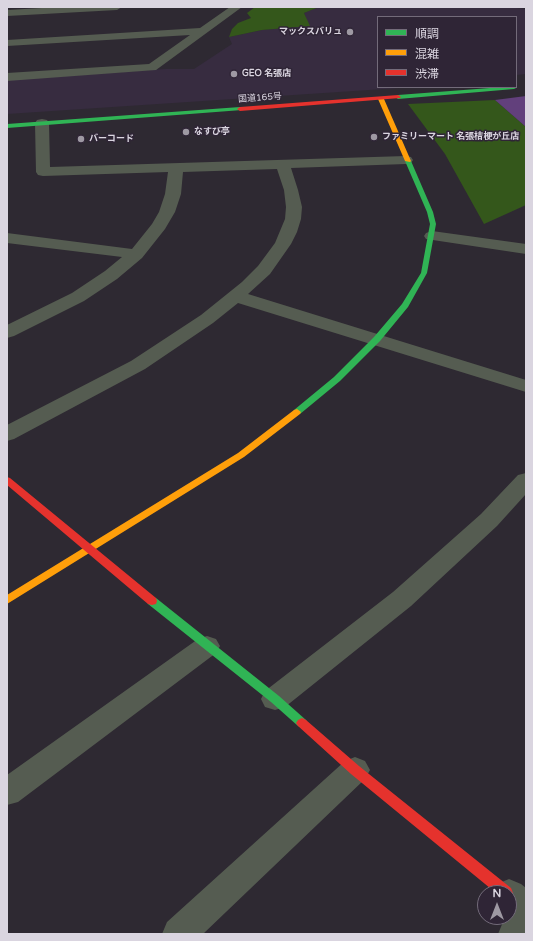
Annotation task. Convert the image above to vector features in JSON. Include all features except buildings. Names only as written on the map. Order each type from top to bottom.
[{"type":"main road","name":"国道165号","points":[[7,126],[381,99],[506,88]]},
{"type":"main road","points":[[7,600],[90,550],[241,455],[278,428],[337,379],[377,339],[405,305],[416,289],[424,273],[433,224],[430,212],[406,160],[381,99]]},
{"type":"main road","points":[[7,480],[207,646],[275,699],[355,770],[496,885]]},
{"type":"street","points":[[7,14],[117,7]]},
{"type":"street","points":[[7,77],[152,67],[237,7]]},
{"type":"street","points":[[7,43],[203,31]]},
{"type":"street","points":[[42,123],[43,172],[406,160]]},
{"type":"street","points":[[7,434],[138,365],[207,320],[264,270],[283,244],[289,232],[293,218],[294,207],[291,190],[283,164]]},
{"type":"street","points":[[7,332],[78,297],[111,275],[136,254],[159,226],[167,212],[173,194],[176,168]]},
{"type":"street","points":[[432,236],[526,249]]},
{"type":"street","points":[[7,238],[136,254]]},
{"type":"street","points":[[235,296],[526,386]]},
{"type":"street","points":[[275,699],[402,599],[489,520],[526,480]]},
{"type":"street","points":[[7,792],[207,646]]},
{"type":"street","points":[[179,934],[355,770]]},
{"type":"street","points":[[517,902],[526,909]]},
{"type":"street","points":[[515,934],[526,920]]},
{"type":"shaded area","points":[[319,7],[507,7],[526,9],[526,74],[517,75],[517,16],[377,16],[377,88],[399,88],[7,114],[7,80],[166,69],[194,69],[232,44],[229,37],[262,30],[309,26],[304,13]]},
{"type":"shaded area","points":[[526,96],[526,127],[495,100]]},
{"type":"green space","points":[[255,7],[319,7],[304,13],[310,26],[262,30],[229,37],[232,29],[238,23],[251,18],[247,13]]},
{"type":"green space","points":[[495,100],[526,127],[526,205],[484,224],[445,154],[408,104]]},
{"type":"traffic: fast","points":[[398,97],[502,88]]},
{"type":"traffic: fast","points":[[7,126],[240,109]]},
{"type":"traffic: fast","points":[[297,412],[337,379],[377,339],[405,305],[424,273],[433,224],[430,212],[408,161]]},
{"type":"traffic: fast","points":[[152,601],[275,699],[302,723]]},
{"type":"traffic: slow","points":[[381,99],[408,161]]},
{"type":"traffic: slow","points":[[7,600],[241,455],[297,412]]},
{"type":"traffic: jam","points":[[240,109],[398,97]]},
{"type":"traffic: jam","points":[[7,480],[152,601]]},
{"type":"traffic: jam","points":[[302,723],[355,770],[496,885]]},
{"type":"place","name":"マックスバリュ","points":[[350,32]]},
{"type":"place","name":"GEO 名張店","points":[[234,74]]},
{"type":"place","name":"なすび亭","points":[[186,132]]},
{"type":"place","name":"ファミリーマート 名張桔梗が丘店","points":[[374,137]]},
{"type":"place","name":"バーコード","points":[[81,139]]}]
